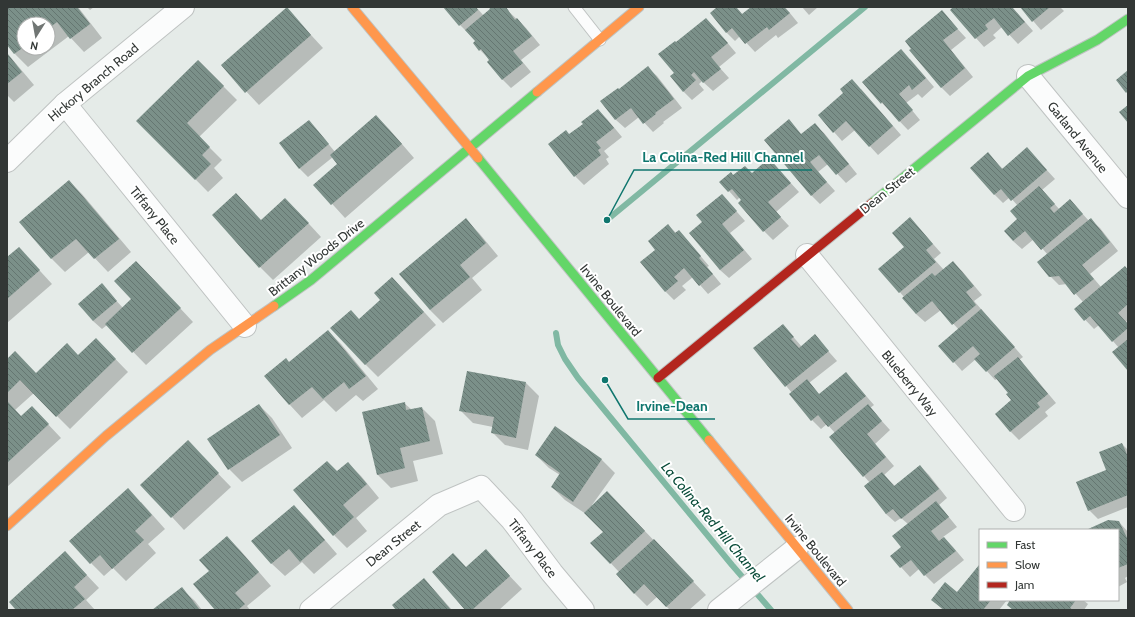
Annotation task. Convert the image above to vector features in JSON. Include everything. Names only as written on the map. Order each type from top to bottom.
[{"type":"street","name":"Hickory Branch Road","points":[[7,161],[65,104],[183,7]]},
{"type":"street","name":"Irvine Boulevard","points":[[352,7],[470,148],[848,610]]},
{"type":"street","name":"Brittany Woods Drive","points":[[7,526],[106,436],[210,350],[310,280],[639,7]]},
{"type":"street","name":"Dean Street","points":[[658,378],[1028,76],[1097,40],[1128,19]]},
{"type":"street","name":"Garland Avenue","points":[[1028,76],[1128,197]]},
{"type":"street","name":"Tiffany Place","points":[[65,104],[245,326]]},
{"type":"street","name":"Blueberry Way","points":[[807,255],[1014,510]]},
{"type":"street","name":"Tiffany Place","points":[[482,487],[512,520],[552,573],[583,610]]},
{"type":"street","name":"Dean Street","points":[[311,610],[439,505],[482,487]]},
{"type":"street","points":[[719,610],[797,548]]},
{"type":"lane","points":[[574,7],[600,40]]},
{"type":"building","points":[[7,7],[77,7],[90,24],[70,39],[57,22],[56,23],[56,16],[16,16],[16,53],[14,54],[7,45]]},
{"type":"building","points":[[287,7],[311,35],[245,93],[221,65]]},
{"type":"building","points":[[443,7],[476,7],[478,10],[459,26]]},
{"type":"building","points":[[489,7],[506,7],[515,20],[517,18],[532,36],[513,51],[523,63],[502,80],[487,62],[489,60],[481,49],[479,51],[473,43],[475,41],[465,30],[490,9]]},
{"type":"building","points":[[717,7],[736,7],[742,14],[751,7],[784,7],[790,13],[769,30],[767,27],[745,44],[732,28],[726,33],[710,13]]},
{"type":"building","points":[[953,7],[1012,7],[1025,22],[1008,36],[994,18],[985,25],[988,29],[975,39],[950,10]]},
{"type":"building","points":[[1020,7],[1050,7],[1032,22]]},
{"type":"building","points":[[942,10],[958,29],[943,40],[965,68],[941,88],[909,50],[911,49],[905,41]]},
{"type":"building","points":[[706,18],[728,43],[711,57],[721,69],[703,83],[694,72],[691,75],[696,80],[683,92],[670,76],[674,73],[658,54]]},
{"type":"building","points":[[901,49],[926,78],[912,90],[909,85],[899,94],[913,110],[899,122],[862,82]]},
{"type":"building","points":[[7,53],[22,72],[7,84]]},
{"type":"building","points":[[198,60],[224,86],[187,123],[210,147],[202,155],[211,164],[195,180],[136,121]]},
{"type":"building","points":[[648,66],[674,99],[643,124],[631,108],[615,120],[600,101],[618,88],[619,89]]},
{"type":"building","points":[[1128,70],[1128,91],[1126,93],[1116,80]]},
{"type":"building","points":[[852,79],[893,126],[869,147],[846,121],[833,133],[818,115],[843,93],[840,89]]},
{"type":"building","points":[[1128,105],[1128,123],[1119,112]]},
{"type":"building","points":[[598,109],[614,128],[596,142],[601,148],[598,150],[601,155],[574,177],[548,144],[566,130],[569,134],[583,124],[581,122]]},
{"type":"building","points":[[376,115],[402,144],[331,205],[313,185],[337,164],[330,155]]},
{"type":"building","points":[[789,119],[801,134],[815,123],[849,164],[836,175],[819,155],[810,162],[827,182],[811,196],[764,140]]},
{"type":"building","points":[[309,120],[329,144],[299,169],[279,143]]},
{"type":"building","points":[[1027,147],[1047,170],[1011,201],[1001,189],[994,195],[970,168],[988,152],[1002,169]]},
{"type":"building","points":[[769,158],[791,183],[768,202],[781,217],[763,232],[738,203],[741,200],[732,189],[728,192],[719,182],[731,172],[733,175],[745,166],[752,173]]},
{"type":"building","points":[[69,180],[119,239],[94,259],[76,239],[51,259],[19,222]]},
{"type":"building","points":[[1039,186],[1055,204],[1050,208],[1054,213],[1070,199],[1083,214],[1041,250],[1025,231],[1013,241],[1004,231],[1017,219],[1010,211]]},
{"type":"building","points":[[236,193],[261,220],[285,198],[309,223],[259,268],[212,215]]},
{"type":"building","points":[[722,194],[737,211],[722,224],[744,250],[720,270],[689,233],[702,222],[696,215]]},
{"type":"building","points":[[910,217],[933,244],[926,250],[936,262],[899,293],[878,269],[904,247],[892,233]]},
{"type":"building","points":[[466,218],[486,243],[460,265],[470,277],[430,310],[399,274]]},
{"type":"building","points":[[1091,218],[1110,242],[1082,265],[1094,279],[1074,295],[1059,276],[1049,277],[1037,262]]},
{"type":"building","points":[[668,224],[675,233],[679,230],[701,256],[699,258],[713,274],[699,286],[684,268],[674,277],[678,281],[665,292],[640,262],[655,250],[648,241]]},
{"type":"building","points":[[19,247],[40,270],[7,299],[7,257]]},
{"type":"building","points":[[136,261],[181,308],[132,353],[105,324],[131,299],[114,281]]},
{"type":"building","points":[[953,261],[974,286],[966,292],[976,305],[952,325],[932,301],[916,314],[902,298],[932,273],[935,276]]},
{"type":"building","points":[[1125,266],[1128,270],[1128,304],[1118,313],[1128,324],[1128,328],[1112,342],[1090,316],[1084,321],[1074,309]]},
{"type":"building","points":[[392,277],[424,312],[365,365],[330,328],[351,310],[359,319],[380,300],[374,293]]},
{"type":"building","points":[[102,283],[117,301],[93,321],[78,304]]},
{"type":"building","points":[[981,309],[1015,347],[986,372],[974,359],[980,354],[973,346],[953,363],[938,346]]},
{"type":"building","points":[[783,324],[794,337],[791,339],[799,348],[815,334],[829,351],[785,387],[753,348]]},
{"type":"building","points":[[328,330],[366,376],[349,389],[344,382],[323,399],[312,387],[289,405],[264,376],[286,358],[289,362]]},
{"type":"building","points":[[96,338],[116,359],[56,417],[20,380],[7,393],[7,359],[15,351],[36,373],[67,343],[78,355]]},
{"type":"building","points":[[1128,339],[1128,371],[1112,352]]},
{"type":"building","points":[[1018,357],[1048,394],[1037,403],[1040,407],[1010,432],[995,414],[1011,400],[1006,394],[1008,393],[994,376]]},
{"type":"building","points":[[467,371],[526,382],[516,438],[491,433],[494,417],[459,411]]},
{"type":"building","points":[[846,372],[866,396],[828,427],[818,415],[811,421],[789,394],[807,379],[819,394]]},
{"type":"building","points":[[8,402],[21,416],[32,406],[49,424],[7,463],[7,403]]},
{"type":"building","points":[[405,402],[406,410],[422,407],[430,441],[400,448],[405,468],[377,475],[362,412]]},
{"type":"building","points":[[259,404],[280,435],[228,470],[207,439]]},
{"type":"building","points":[[868,404],[882,421],[867,434],[886,457],[863,477],[829,437]]},
{"type":"building","points":[[555,426],[602,459],[573,502],[551,487],[560,473],[535,455]]},
{"type":"building","points":[[188,440],[219,473],[171,518],[140,485]]},
{"type":"building","points":[[1122,443],[1128,457],[1128,495],[1088,511],[1076,482],[1106,470],[1099,452]]},
{"type":"building","points":[[327,461],[337,471],[348,462],[367,484],[343,505],[354,517],[333,536],[293,490]]},
{"type":"building","points":[[920,465],[939,489],[901,519],[893,509],[886,514],[864,486],[882,472],[894,486]]},
{"type":"building","points":[[128,488],[152,515],[135,531],[144,540],[112,569],[100,555],[90,564],[69,541]]},
{"type":"building","points":[[607,491],[645,531],[610,564],[590,543],[603,532],[584,513]]},
{"type":"building","points":[[936,501],[949,517],[931,531],[939,541],[944,537],[956,551],[924,576],[911,560],[900,568],[890,556],[901,547],[892,536]]},
{"type":"building","points":[[294,505],[325,540],[300,562],[289,549],[271,564],[251,541]]},
{"type":"building","points":[[1108,520],[1119,521],[1128,540],[1128,564],[1119,568],[1119,529],[1088,529]]},
{"type":"building","points":[[227,536],[259,572],[235,593],[245,604],[238,610],[215,610],[193,584],[209,571],[199,560]]},
{"type":"building","points":[[654,539],[694,581],[666,607],[644,584],[634,594],[616,574]]},
{"type":"building","points":[[486,549],[510,576],[472,610],[465,610],[432,572],[453,553],[466,567]]},
{"type":"building","points":[[65,551],[87,575],[74,587],[85,599],[72,610],[16,610],[9,602]]},
{"type":"building","points":[[979,565],[979,601],[990,601],[983,610],[944,610],[931,600],[945,582],[957,592]]},
{"type":"building","points":[[424,578],[451,610],[396,610],[392,605]]},
{"type":"building","points":[[182,587],[200,610],[152,610]]},
{"type":"building","points":[[1009,601],[1075,601],[1070,608],[1073,610],[1013,610],[1007,605]]},
{"type":"waterway","name":"La Colina-Red Hill Channel","points":[[607,220],[865,7]]},
{"type":"waterway","name":"La Colina-Red Hill Channel","points":[[556,333],[558,345],[565,359],[578,378],[732,565],[771,610]]},
{"type":"traffic: fast","points":[[872,203],[1028,76],[1097,40],[1128,19]]},
{"type":"traffic: fast","points":[[274,306],[311,280],[537,92]]},
{"type":"traffic: fast","points":[[478,158],[709,440]]},
{"type":"traffic: slow","points":[[352,7],[478,158]]},
{"type":"traffic: slow","points":[[537,92],[639,7]]},
{"type":"traffic: slow","points":[[7,526],[106,436],[210,350],[274,306]]},
{"type":"traffic: slow","points":[[709,440],[848,610]]},
{"type":"traffic: jam","points":[[658,378],[872,203]]},
{"type":"place","name":"La Colina-Red Hill Channel","points":[[607,220]]},
{"type":"place","name":"Irvine-Dean","points":[[605,380]]}]
